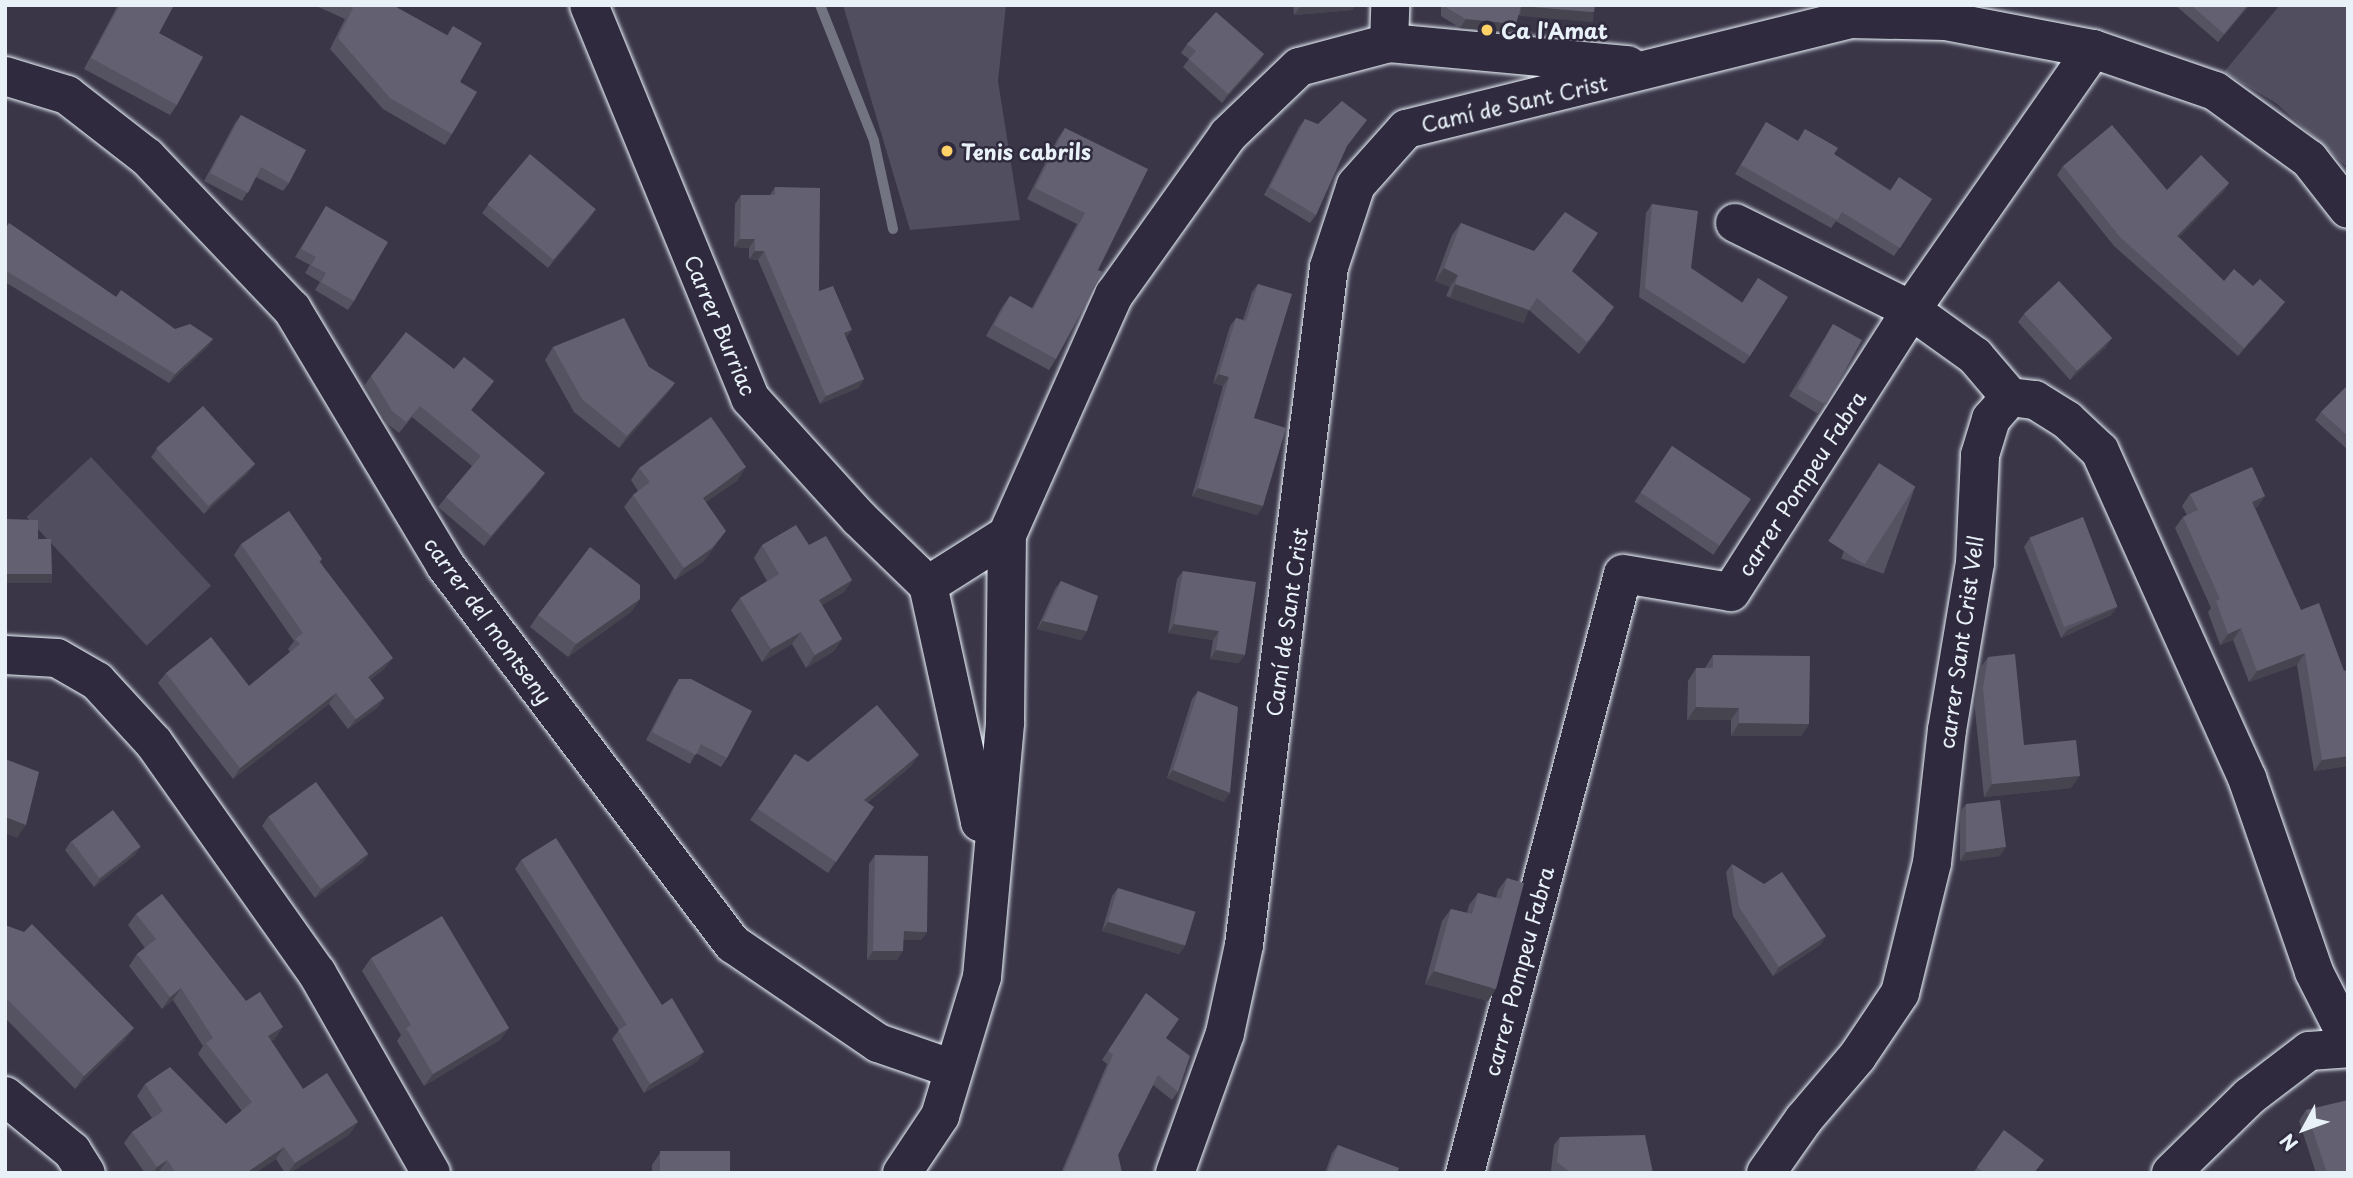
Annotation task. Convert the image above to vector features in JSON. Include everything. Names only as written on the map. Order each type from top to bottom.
[{"type":"street","name":"Carrer Burriac","points":[[589,5],[750,398],[859,518],[929,586]]},
{"type":"street","points":[[1389,43],[1390,5]]},
{"type":"street","name":"Camí de Sant Crist","points":[[1175,1173],[1225,1033],[1244,945],[1329,267],[1356,185],[1406,129],[1662,69],[1851,19],[1946,21],[2093,49],[2215,91],[2309,159],[2348,209]]},
{"type":"street","points":[[902,1173],[940,1116],[982,977],[1005,697],[1007,534],[1114,295],[1228,135],[1299,67],[1389,43],[1662,69]]},
{"type":"street","name":"carrer Pompeu Fabra","points":[[1465,1173],[1623,574],[1731,592],[1911,310],[2093,49]]},
{"type":"street","name":"carrer del montseny","points":[[5,76],[67,95],[147,157],[292,309],[444,565],[733,944],[878,1043],[953,1069]]},
{"type":"street","points":[[1735,223],[1911,310],[1975,356],[2010,397],[2035,400],[2067,420],[2100,451],[2247,778],[2314,971],[2348,1039]]},
{"type":"street","name":"carrer Sant Crist Vell","points":[[1766,1173],[1804,1119],[1857,1057],[1900,993],[1932,863],[1947,730],[1975,563],[1980,455],[1991,419],[2010,397]]},
{"type":"street","points":[[995,828],[980,822],[929,586],[1007,534]]},
{"type":"street","points":[[5,655],[57,658],[97,681],[154,743],[317,973],[430,1173]]},
{"type":"street","points":[[956,708],[1005,697]]},
{"type":"street","points":[[2171,1173],[2250,1096],[2309,1051],[2348,1048]]},
{"type":"street","points":[[5,1096],[72,1151],[86,1173]]},
{"type":"shaded area","name":"Tenis cabrils","points":[[843,5],[1006,5],[998,81],[1020,220],[910,230]]},
{"type":"shaded area","points":[[2280,5],[2348,5],[2348,168],[2276,103],[2224,72]]},
{"type":"shaded area","points":[[91,457],[211,586],[147,646],[27,517]]},
{"type":"building","points":[[120,5],[174,5],[159,33],[203,57],[177,105],[91,58]]},
{"type":"building","points":[[346,5],[397,5],[396,7],[448,36],[453,26],[482,43],[460,82],[477,92],[452,134],[390,98],[338,38],[353,8]]},
{"type":"building","points":[[1447,5],[1595,5],[1594,12],[1521,6],[1516,24],[1466,19],[1447,8]]},
{"type":"building","points":[[2191,5],[2248,5],[2224,34]]},
{"type":"building","points":[[1216,12],[1264,54],[1228,94],[1189,59],[1196,51],[1187,44]]},
{"type":"building","points":[[1342,101],[1367,120],[1347,146],[1316,215],[1270,187],[1305,119],[1318,124]]},
{"type":"building","points":[[241,115],[306,150],[289,183],[261,167],[248,193],[210,173]]},
{"type":"building","points":[[1766,122],[1798,141],[1805,129],[1838,148],[1834,154],[1890,191],[1899,177],[1932,199],[1900,248],[1842,212],[1837,220],[1741,165]]},
{"type":"building","points":[[2112,125],[2167,190],[2201,155],[2229,183],[2177,236],[2224,281],[2234,269],[2253,286],[2260,279],[2285,302],[2244,348],[2120,237],[2063,166]]},
{"type":"building","points":[[1065,128],[1148,169],[1098,270],[1103,272],[1056,359],[994,325],[1010,296],[1033,309],[1085,213],[1035,188]]},
{"type":"building","points":[[530,154],[596,209],[553,260],[488,205]]},
{"type":"building","points":[[775,187],[820,188],[819,291],[833,286],[852,330],[844,333],[864,379],[826,396],[764,251],[755,251],[755,239],[740,239],[741,195],[775,195]]},
{"type":"building","points":[[1652,204],[1698,211],[1691,268],[1742,303],[1758,278],[1788,297],[1750,356],[1645,288]]},
{"type":"building","points":[[326,206],[388,242],[354,301],[321,282],[326,273],[311,265],[316,257],[301,249]]},
{"type":"building","points":[[1565,212],[1598,233],[1572,271],[1614,307],[1587,342],[1537,298],[1529,310],[1455,284],[1458,275],[1444,268],[1461,223],[1534,251]]},
{"type":"building","points":[[9,223],[116,297],[121,290],[175,329],[190,324],[213,339],[175,374],[5,270],[5,231]]},
{"type":"building","points":[[2059,281],[2112,338],[2077,371],[2024,314]]},
{"type":"building","points":[[1258,284],[1292,294],[1254,418],[1286,428],[1263,506],[1198,488],[1229,377],[1219,374],[1236,318],[1246,321]]},
{"type":"building","points":[[624,318],[649,367],[675,383],[627,436],[582,399],[553,347]]},
{"type":"building","points":[[1833,324],[1862,340],[1826,405],[1797,389]]},
{"type":"building","points":[[406,332],[454,369],[464,357],[494,381],[471,410],[545,473],[491,536],[446,497],[481,456],[420,406],[406,422],[392,411],[371,376]]},
{"type":"building","points":[[2348,385],[2348,436],[2321,412]]},
{"type":"building","points":[[203,406],[255,464],[208,506],[156,448]]},
{"type":"building","points":[[711,417],[746,467],[703,498],[726,531],[712,548],[684,568],[633,495],[650,482],[639,468]]},
{"type":"building","points":[[1672,446],[1751,499],[1719,546],[1641,492]]},
{"type":"building","points":[[1879,463],[1915,486],[1864,564],[1828,541]]},
{"type":"building","points":[[2252,467],[2265,496],[2252,502],[2301,610],[2319,603],[2344,671],[2348,670],[2348,756],[2322,760],[2305,653],[2257,671],[2241,628],[2228,634],[2216,601],[2220,599],[2183,517],[2198,510],[2190,494]]},
{"type":"building","points":[[289,511],[322,559],[319,561],[393,658],[368,677],[384,698],[356,719],[336,693],[240,768],[166,673],[211,637],[249,686],[300,644],[295,639],[303,633],[241,544]]},
{"type":"building","points":[[2083,517],[2117,607],[2064,627],[2030,537]]},
{"type":"building","points":[[5,519],[38,520],[38,539],[51,539],[52,574],[5,574]]},
{"type":"building","points":[[796,525],[809,545],[826,536],[852,580],[819,600],[842,639],[815,655],[801,632],[771,649],[740,598],[779,574],[762,545]]},
{"type":"building","points":[[590,547],[640,585],[640,599],[576,644],[538,615]]},
{"type":"building","points":[[1183,571],[1256,582],[1245,655],[1216,650],[1219,631],[1174,624]]},
{"type":"building","points":[[1061,581],[1098,596],[1087,631],[1043,621]]},
{"type":"building","points":[[2015,654],[2024,745],[2076,740],[2080,776],[1992,784],[1983,688],[1988,657]]},
{"type":"building","points":[[1713,655],[1810,656],[1809,724],[1739,723],[1739,708],[1696,707],[1696,668],[1713,668]]},
{"type":"building","points":[[679,679],[691,679],[752,711],[727,758],[701,744],[696,755],[652,732]]},
{"type":"building","points":[[1198,691],[1238,707],[1230,793],[1173,770]]},
{"type":"building","points":[[877,705],[919,755],[864,800],[874,807],[836,862],[758,809],[795,754],[808,762]]},
{"type":"building","points":[[5,759],[39,772],[26,825],[5,817]]},
{"type":"building","points":[[316,782],[368,854],[321,889],[268,817]]},
{"type":"building","points":[[2000,800],[2006,847],[1966,852],[1966,804]]},
{"type":"building","points":[[113,810],[141,847],[99,878],[71,841]]},
{"type":"building","points":[[556,838],[662,1005],[672,998],[704,1052],[650,1084],[618,1030],[627,1025],[521,860]]},
{"type":"building","points":[[875,855],[928,856],[927,932],[904,931],[903,951],[873,951]]},
{"type":"building","points":[[1732,864],[1764,884],[1782,872],[1826,936],[1779,967],[1739,907]]},
{"type":"building","points":[[1507,878],[1524,883],[1496,989],[1434,971],[1451,909],[1472,914],[1478,893],[1501,899]]},
{"type":"building","points":[[1118,888],[1195,912],[1185,945],[1108,921]]},
{"type":"building","points":[[162,894],[246,1001],[260,992],[283,1027],[268,1036],[303,1089],[327,1073],[358,1122],[295,1163],[284,1147],[246,1173],[176,1173],[167,1160],[157,1167],[132,1132],[163,1111],[145,1084],[170,1067],[226,1124],[252,1102],[206,1043],[213,1038],[181,988],[170,997],[137,954],[156,939],[136,914]]},
{"type":"building","points":[[442,916],[509,1028],[433,1074],[406,1028],[411,1025],[371,958]]},
{"type":"building","points":[[32,924],[134,1028],[84,1076],[5,997],[5,925],[24,932]]},
{"type":"building","points":[[1146,993],[1179,1019],[1166,1038],[1190,1056],[1178,1092],[1158,1075],[1118,1155],[1122,1173],[1063,1173],[1113,1055],[1108,1051]]},
{"type":"building","points":[[2348,1100],[2348,1173],[2327,1173],[2306,1110]]},
{"type":"building","points":[[2004,1130],[2044,1160],[2034,1173],[1984,1173],[1977,1167]]},
{"type":"building","points":[[1645,1135],[1653,1173],[1571,1173],[1557,1162],[1560,1137]]},
{"type":"building","points":[[1338,1145],[1399,1168],[1397,1173],[1327,1173]]},
{"type":"building","points":[[660,1151],[730,1151],[730,1173],[660,1173]]},
{"type":"waterway","points":[[820,5],[874,141],[893,229]]},
{"type":"place","name":"Ca l'Amat","points":[[1487,30]]},
{"type":"place","name":"Tenis cabrils","points":[[947,151]]}]
